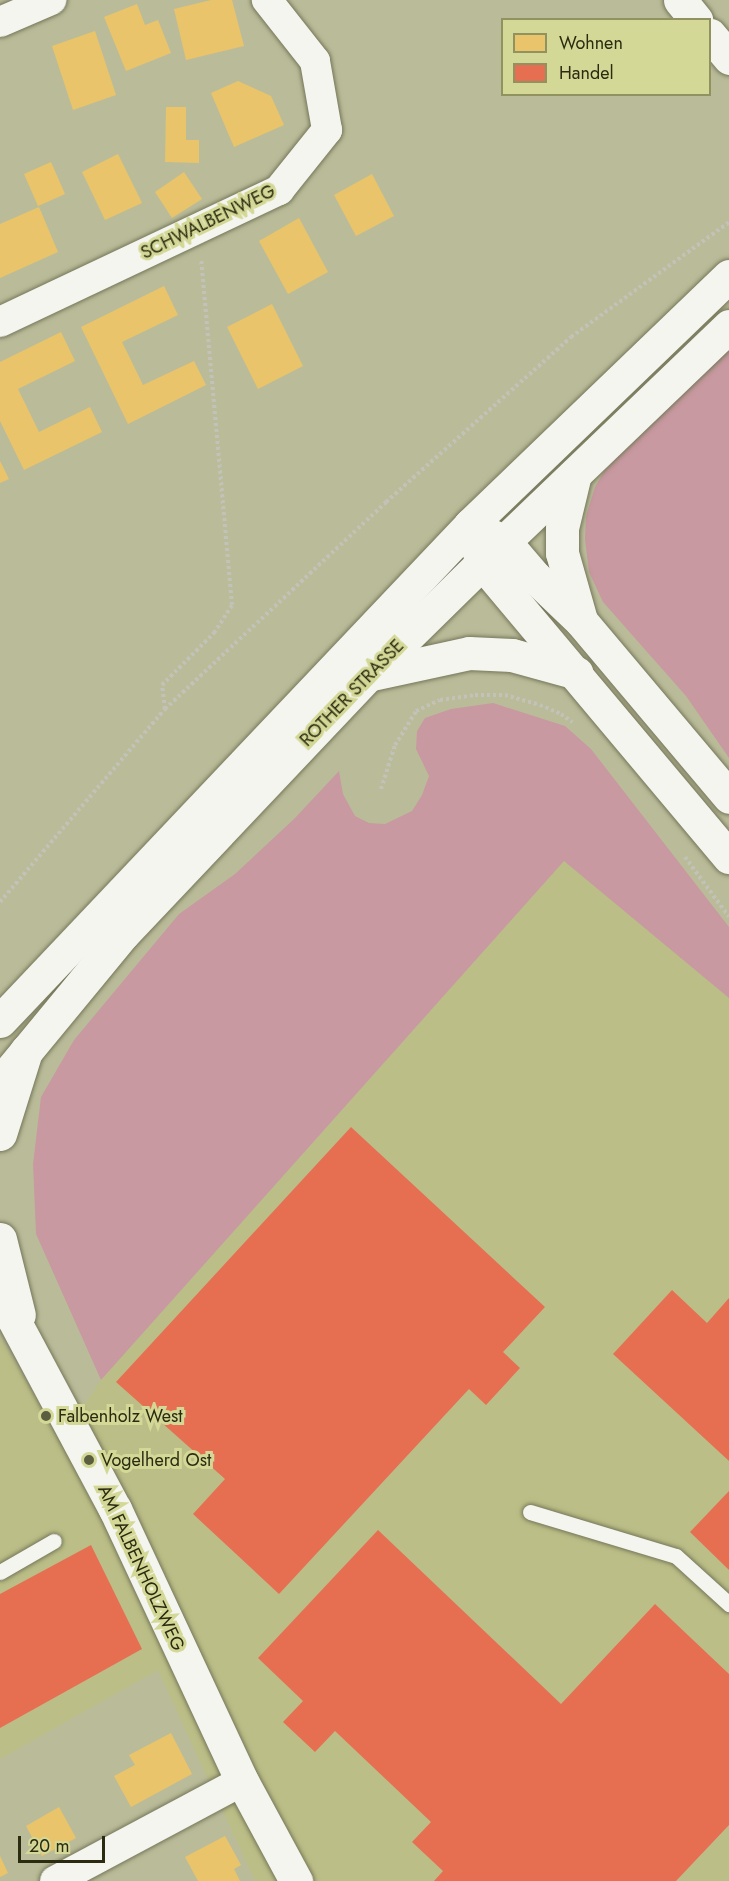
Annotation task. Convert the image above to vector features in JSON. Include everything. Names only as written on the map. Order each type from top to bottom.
[{"type":"main road","points":[[680,0],[694,18]]},
{"type":"main road","points":[[711,36],[729,58]]},
{"type":"main road","name":"ROTHER STRASSE","points":[[5,1011],[470,525],[729,276]]},
{"type":"main road","name":"ROTHER STRASSE","points":[[0,1083],[123,934],[368,675],[729,326]]},
{"type":"main road","points":[[575,474],[562,528],[562,553],[581,621]]},
{"type":"main road","points":[[470,525],[493,552],[577,674],[729,857]]},
{"type":"main road","points":[[493,552],[535,577],[581,621],[729,797]]},
{"type":"main road","points":[[368,675],[469,653],[512,655],[577,674]]},
{"type":"main road","points":[[0,1134],[26,1051]]},
{"type":"main road","points":[[0,1239],[27,1346]]},
{"type":"main road","name":"AM FALBENHOLZWEG","points":[[0,1294],[115,1509],[242,1781],[296,1881]]},
{"type":"street","points":[[0,22],[51,0]]},
{"type":"street","name":"SCHWALBENWEG","points":[[0,322],[279,190],[327,130],[315,61],[267,0]]},
{"type":"street","points":[[55,1881],[242,1781]]},
{"type":"lane","points":[[530,1512],[676,1556],[729,1604]]},
{"type":"lane","points":[[0,1572],[54,1541]]},
{"type":"path","points":[[0,902],[165,709],[386,502],[571,337],[729,222]]},
{"type":"path","points":[[165,709],[162,685],[214,633],[232,605],[199,228]]},
{"type":"path","points":[[381,789],[395,746],[416,711],[440,700],[475,695],[505,695],[561,714],[577,726]]},
{"type":"path","points":[[681,852],[729,917]]},
{"type":"shaded area","points":[[729,348],[729,758],[686,696],[603,602],[589,572],[585,539],[586,516],[595,487],[605,470]]},
{"type":"shaded area","points":[[493,703],[565,726],[591,749],[729,927],[729,998],[564,861],[101,1380],[36,1234],[33,1164],[41,1097],[74,1040],[179,914],[235,874],[294,819],[339,771],[343,794],[355,816],[369,823],[385,824],[412,811],[422,795],[429,776],[416,749],[417,731],[425,718],[451,709]]},
{"type":"shaded area","points":[[564,861],[729,998],[729,1881],[255,1881],[158,1670],[0,1759],[0,1337],[61,1441],[101,1380]]},
{"type":"building: Wohnen","points":[[211,0],[232,0],[244,46],[186,60],[174,9]]},
{"type":"building: Wohnen","points":[[137,4],[145,25],[158,20],[171,53],[126,71],[104,17]]},
{"type":"building: Wohnen","points":[[95,31],[116,95],[73,110],[52,46]]},
{"type":"building: Wohnen","points":[[238,81],[271,96],[284,125],[234,147],[211,93]]},
{"type":"building: Wohnen","points":[[166,107],[186,107],[186,140],[199,140],[199,163],[165,162]]},
{"type":"building: Wohnen","points":[[118,154],[142,203],[105,220],[82,172]]},
{"type":"building: Wohnen","points":[[51,162],[65,194],[38,206],[24,174]]},
{"type":"building: Wohnen","points":[[184,172],[202,199],[172,218],[155,192]]},
{"type":"building: Wohnen","points":[[372,174],[394,216],[356,236],[334,195]]},
{"type":"building: Wohnen","points":[[39,207],[58,252],[0,278],[0,224]]},
{"type":"building: Wohnen","points":[[299,218],[328,272],[288,294],[259,241]]},
{"type":"building: Wohnen","points":[[164,286],[178,315],[122,342],[143,385],[194,361],[206,385],[128,424],[81,327]]},
{"type":"building: Wohnen","points":[[272,304],[303,366],[258,389],[227,327]]},
{"type":"building: Wohnen","points":[[61,332],[75,361],[18,389],[39,432],[90,407],[102,432],[24,470],[0,421],[0,362]]},
{"type":"building: Wohnen","points":[[0,461],[9,479],[0,483]]},
{"type":"building: Wohnen","points":[[171,1733],[192,1774],[131,1807],[114,1776],[135,1765],[129,1755]]},
{"type":"building: Wohnen","points":[[59,1807],[76,1838],[42,1856],[26,1826]]},
{"type":"building: Wohnen","points":[[225,1836],[241,1865],[234,1869],[240,1881],[198,1881],[185,1857]]},
{"type":"building: Wohnen","points":[[0,1856],[8,1873],[0,1877]]},
{"type":"building: Handel","points":[[351,1127],[545,1307],[503,1352],[520,1368],[486,1405],[469,1389],[279,1594],[193,1514],[225,1479],[116,1382]]},
{"type":"building: Handel","points":[[672,1290],[707,1323],[729,1298],[729,1461],[613,1354]]},
{"type":"building: Handel","points":[[729,1491],[729,1570],[690,1532]]},
{"type":"building: Handel","points":[[378,1530],[561,1704],[655,1604],[729,1674],[729,1825],[676,1881],[434,1881],[443,1871],[412,1842],[431,1822],[335,1731],[315,1752],[283,1722],[303,1701],[258,1658]]},
{"type":"building: Handel","points":[[91,1545],[142,1649],[0,1728],[0,1594]]},
{"type":"place","name":"Falbenholz West","points":[[46,1416]]},
{"type":"place","name":"Vogelherd Ost","points":[[89,1460]]}]
